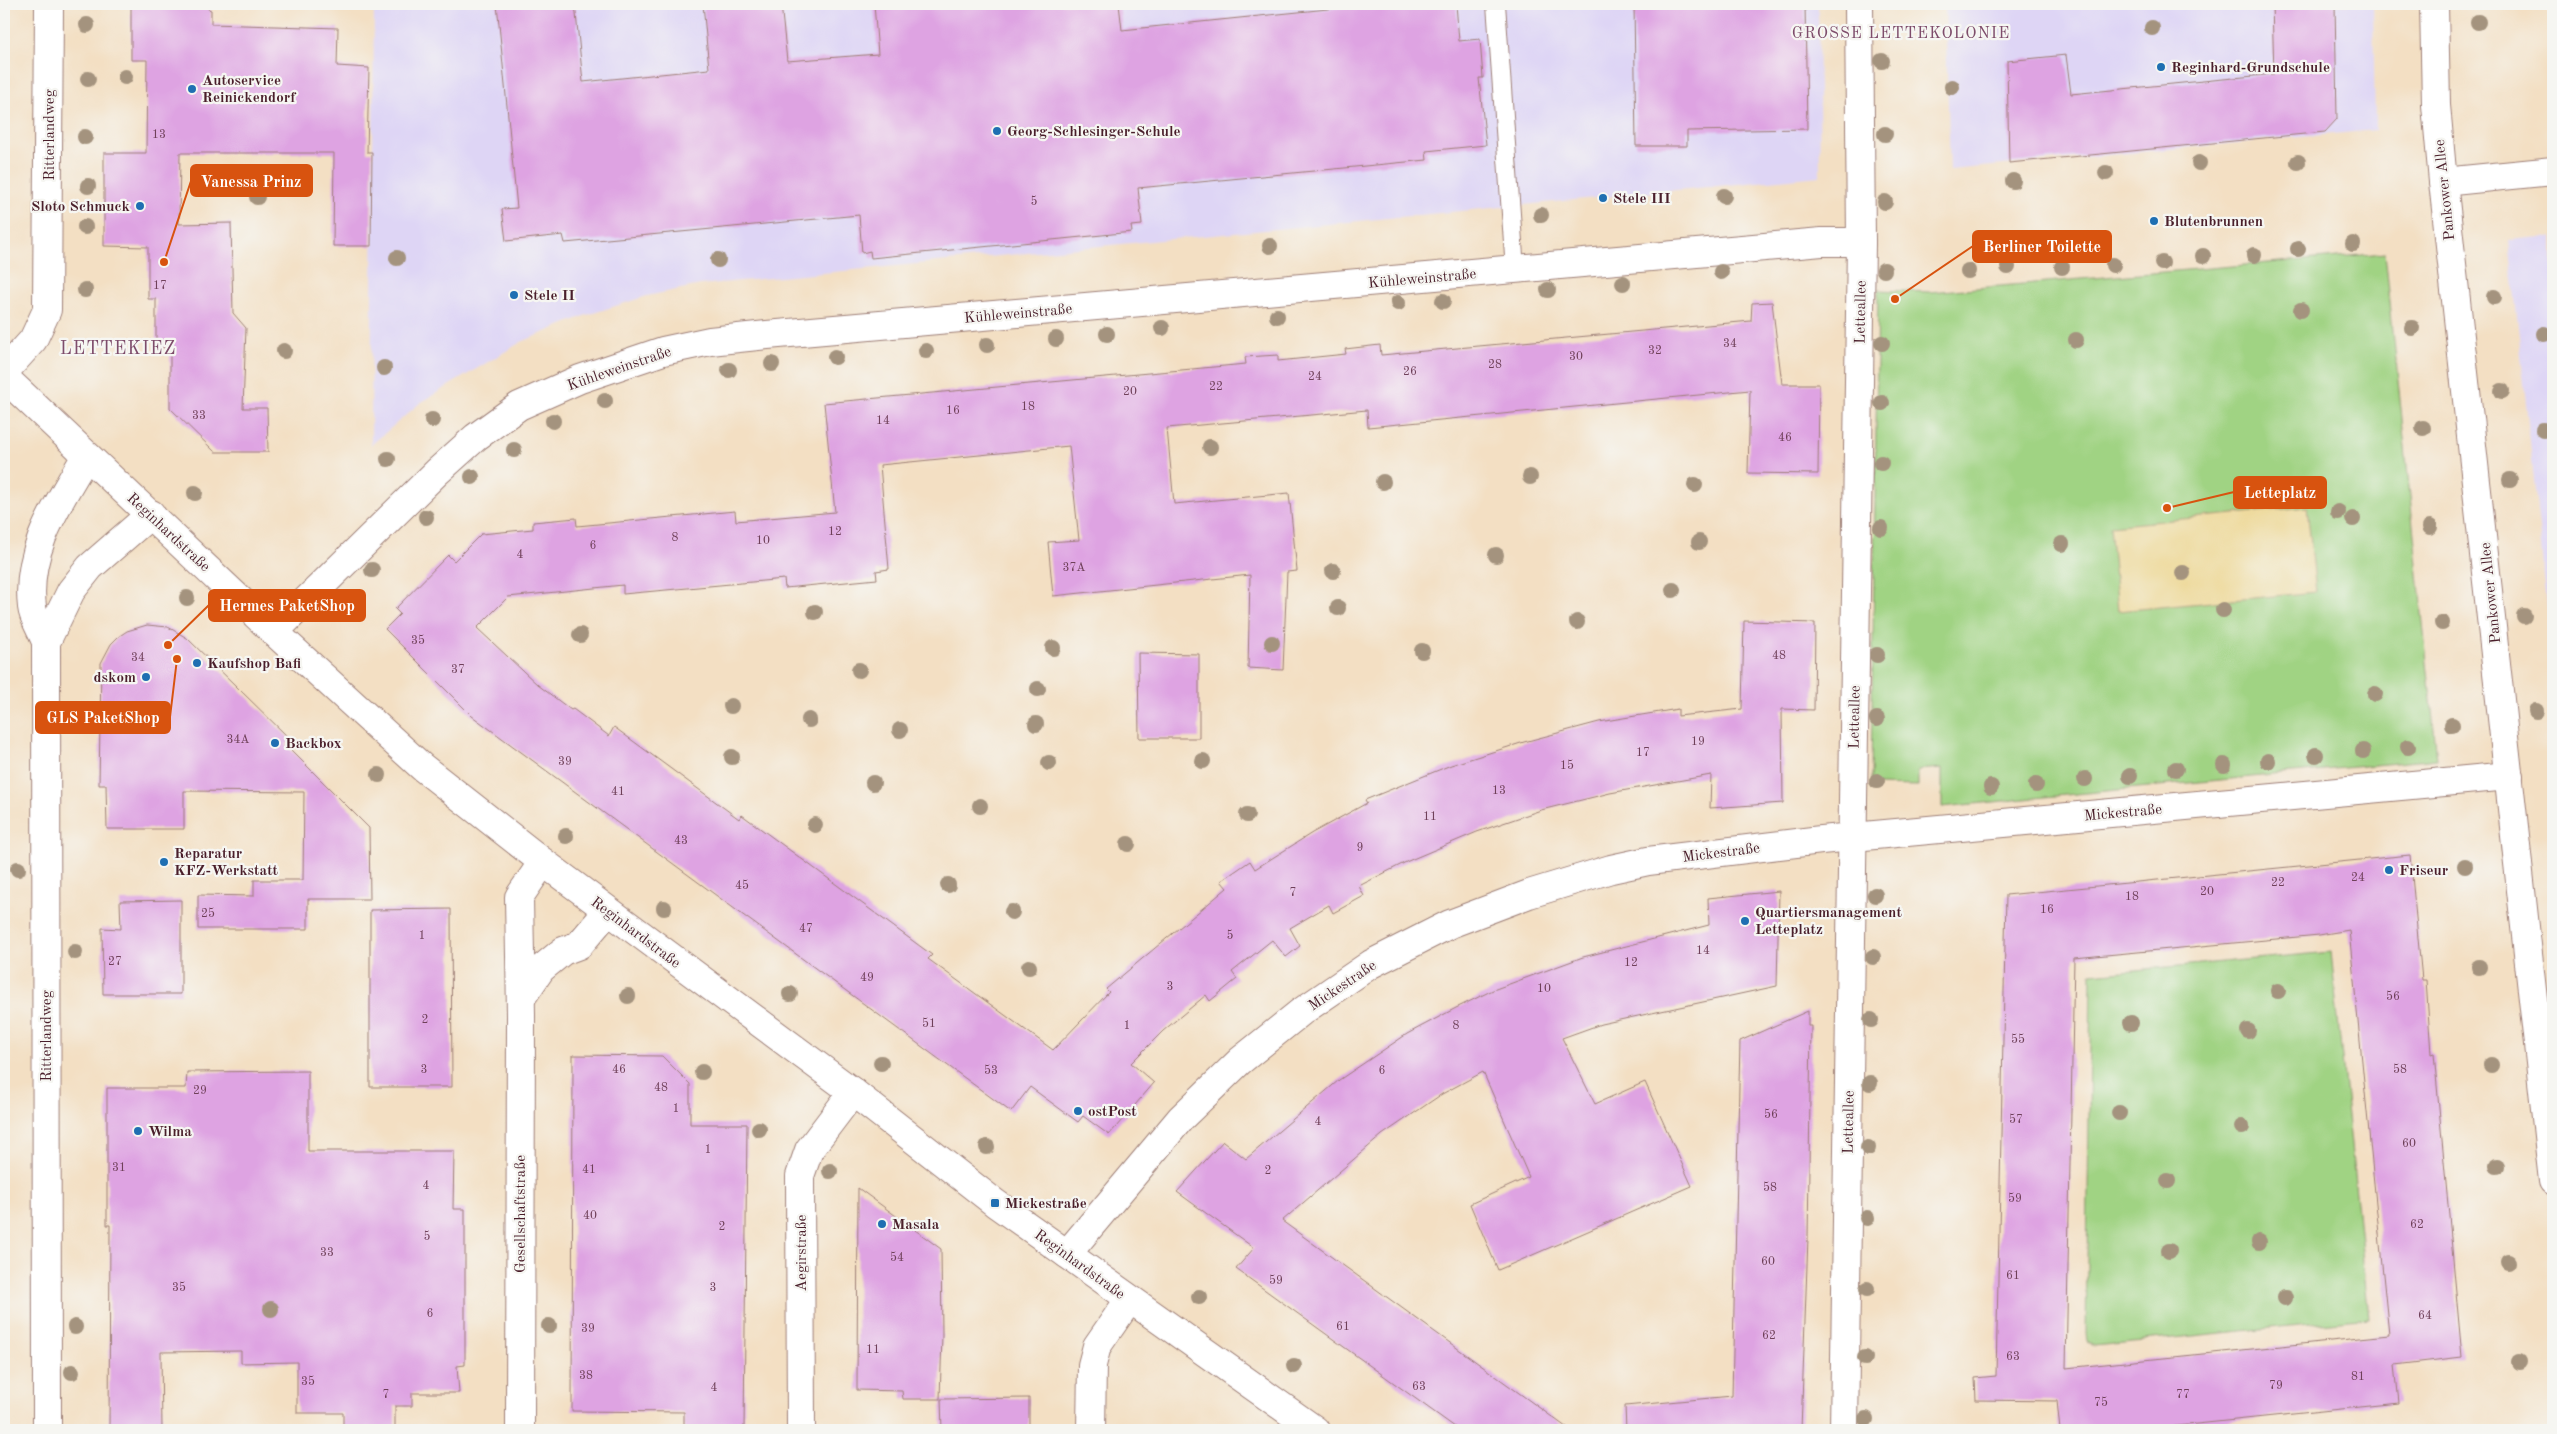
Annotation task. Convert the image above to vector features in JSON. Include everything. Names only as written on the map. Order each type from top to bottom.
[{"type":"street","name":"Ritterlandweg","points":[[4,372],[33,340],[48,310],[49,4]]},
{"type":"street","name":"Letteallee","points":[[1844,1430],[1861,242],[1859,4]]},
{"type":"street","name":"Pankower Allee","points":[[2434,4],[2436,105],[2443,182],[2553,1181]]},
{"type":"street","points":[[2443,182],[2553,171]]},
{"type":"street","name":"Kühleweinstraße","points":[[274,632],[319,586],[476,437],[519,406],[580,379],[663,351],[710,341],[767,335],[1822,242],[1861,242]]},
{"type":"street","name":"Reginhardstraße","points":[[4,377],[274,632],[422,767],[543,862],[853,1092],[995,1203],[1129,1300],[1315,1430]]},
{"type":"street","name":"Ritterlandweg","points":[[47,1430],[46,642],[32,608],[32,562],[55,509],[86,456]]},
{"type":"street","name":"Ritterlandweg","points":[[46,642],[71,592],[90,567],[151,514]]},
{"type":"street","name":"Mickestraße","points":[[1068,1254],[1181,1118],[1240,1061],[1301,1012],[1371,964],[1450,924],[1529,894],[1611,868],[1648,861],[1852,836],[2509,776]]},
{"type":"street","name":"Gesellschaftstraße","points":[[520,1430],[521,998],[519,897],[543,862]]},
{"type":"street","points":[[521,998],[541,969],[563,951],[579,945],[608,911]]},
{"type":"street","name":"Aegirstraße","points":[[802,1430],[800,1176],[810,1150],[853,1092]]},
{"type":"street","points":[[1091,1430],[1092,1365],[1097,1346],[1129,1300]]},
{"type":"lane","points":[[1496,4],[1515,270]]},
{"type":"shaded area","name":"Georg-Schlesinger-Schule","points":[[374,4],[1818,4],[1820,176],[700,285],[647,296],[584,316],[521,342],[420,403],[371,445]]},
{"type":"shaded area","name":"Reginhard-Grundschule","points":[[1945,4],[2373,4],[2375,130],[1950,170]]},
{"type":"shaded area","points":[[2553,236],[2553,662],[2509,240]]},
{"type":"green space","points":[[2385,253],[2437,759],[1942,807],[1942,768],[1918,770],[1918,786],[1872,785],[1878,290],[1930,292]]},
{"type":"green space","points":[[2331,952],[2369,1318],[2094,1346],[2087,1342],[2091,974]]},
{"type":"sand","points":[[2307,507],[2316,592],[2118,611],[2110,526]]},
{"type":"building","points":[[131,4],[208,4],[208,9],[211,10],[211,24],[338,28],[337,66],[369,68],[367,152],[372,152],[371,246],[333,246],[334,153],[180,153],[179,224],[231,223],[233,313],[246,328],[243,408],[267,408],[268,452],[215,452],[170,408],[170,347],[156,348],[156,299],[148,299],[148,247],[104,246],[104,153],[146,153],[147,60],[131,60]]},
{"type":"building","name":"Georg-Schlesinger-Schule","points":[[497,4],[575,4],[583,82],[709,69],[703,4],[781,4],[787,61],[878,54],[874,4],[1119,4],[1122,30],[1377,4],[1456,4],[1459,41],[1480,39],[1483,78],[1479,78],[1486,145],[1426,151],[1427,160],[1138,188],[1142,225],[1131,226],[1132,232],[871,258],[870,251],[862,253],[859,215],[565,243],[563,235],[506,241],[502,209],[517,208]]},
{"type":"building","points":[[1634,4],[1805,4],[1807,129],[1687,131],[1687,146],[1636,146]]},
{"type":"building","points":[[2272,4],[2335,4],[2337,119],[2325,132],[2009,163],[2007,61],[2066,55],[2071,94],[2274,74]]},
{"type":"building","points":[[1772,302],[1782,384],[1819,384],[1818,474],[1748,473],[1750,390],[1368,427],[1367,410],[1167,428],[1174,504],[1289,493],[1297,571],[1287,572],[1283,670],[1248,668],[1250,575],[1053,596],[1048,542],[1079,540],[1069,446],[880,465],[889,569],[876,571],[877,579],[785,588],[784,579],[623,594],[623,585],[508,597],[477,628],[538,685],[571,710],[573,709],[609,736],[614,727],[739,819],[742,815],[932,955],[928,959],[1053,1050],[1109,992],[1106,989],[1227,888],[1221,881],[1250,861],[1255,869],[1312,833],[1367,803],[1365,800],[1451,765],[1524,742],[1599,722],[1678,709],[1678,716],[1742,709],[1744,621],[1815,623],[1814,710],[1782,709],[1783,803],[1710,808],[1711,775],[1610,793],[1541,810],[1477,832],[1408,861],[1359,886],[1364,896],[1333,913],[1329,905],[1290,928],[1300,946],[1286,957],[1272,940],[1232,972],[1237,979],[1210,1001],[1206,995],[1163,1031],[1131,1063],[1154,1083],[1109,1135],[1083,1116],[1078,1122],[1030,1087],[1011,1112],[472,716],[385,629],[400,614],[395,609],[448,555],[454,561],[481,534],[533,529],[533,522],[576,518],[577,526],[735,511],[736,521],[835,512],[824,403],[1246,364],[1245,357],[1278,355],[1278,361],[1346,354],[1345,349],[1380,345],[1381,355],[1751,321],[1752,303]]},
{"type":"building","points":[[147,625],[168,627],[187,638],[291,740],[286,745],[369,828],[370,899],[308,899],[308,929],[198,929],[198,895],[254,896],[254,880],[303,880],[304,792],[184,791],[184,829],[107,829],[106,785],[99,785],[101,663],[111,644],[118,637],[127,631]]},
{"type":"building","points":[[1138,653],[1199,654],[1199,738],[1139,738]]},
{"type":"building","points":[[2410,855],[2422,980],[2426,980],[2431,1054],[2434,1053],[2462,1357],[2395,1365],[2399,1403],[2139,1430],[2060,1430],[2057,1401],[1976,1400],[1975,1378],[1996,1376],[2006,895]],"holes":[[[2349,930],[2389,1335],[2066,1368],[2074,958],[2319,935]]]},
{"type":"building","points":[[1779,891],[1777,986],[1601,1024],[1562,1038],[1595,1104],[1645,1082],[1692,1186],[1498,1270],[1470,1204],[1529,1177],[1483,1072],[1442,1094],[1382,1135],[1282,1221],[1570,1430],[1459,1430],[1236,1269],[1254,1248],[1177,1192],[1223,1141],[1246,1159],[1339,1080],[1407,1034],[1456,1008],[1493,990],[1583,957],[1709,925],[1708,898]]},
{"type":"building","points":[[181,900],[181,994],[103,994],[102,928],[121,929],[120,901]]},
{"type":"building","points":[[451,909],[452,1087],[370,1087],[370,910]]},
{"type":"building","points":[[1808,1011],[1808,1026],[1811,1026],[1808,1238],[1801,1430],[1626,1430],[1625,1406],[1732,1396],[1740,1041]]},
{"type":"building","points":[[573,1055],[662,1056],[690,1084],[690,1124],[747,1124],[744,1430],[684,1430],[684,1412],[572,1411]]},
{"type":"building","points":[[308,1071],[308,1151],[454,1151],[453,1209],[465,1209],[465,1365],[457,1366],[459,1393],[412,1393],[412,1406],[395,1406],[395,1430],[343,1430],[343,1413],[297,1413],[297,1362],[241,1363],[241,1351],[161,1352],[162,1430],[109,1430],[110,1225],[107,1225],[107,1088],[186,1088],[187,1072]]},
{"type":"building","points":[[858,1188],[941,1249],[942,1335],[940,1399],[903,1399],[902,1391],[857,1390]]},
{"type":"building","points":[[1029,1398],[1029,1430],[942,1430],[941,1399]]},
{"type":"place","name":"Reginhard-Grundschule","points":[[2161,67]]},
{"type":"place","name":"Autoservice Reinickendorf","points":[[192,89]]},
{"type":"place","name":"Georg-Schlesinger-Schule","points":[[997,131]]},
{"type":"place","name":"Stele III","points":[[1603,198]]},
{"type":"place","name":"Sloto Schmuck","points":[[140,206]]},
{"type":"place","name":"Blutenbrunnen","points":[[2154,221]]},
{"type":"place","name":"Vanessa Prinz","points":[[164,262]]},
{"type":"place","name":"Stele II","points":[[514,295]]},
{"type":"place","name":"Berliner Toilette","points":[[1895,299]]},
{"type":"place","name":"Letteplatz","points":[[2167,508]]},
{"type":"place","name":"Hermes PaketShop","points":[[168,645]]},
{"type":"place","name":"GLS PaketShop","points":[[177,659]]},
{"type":"place","name":"Kaufshop Bafi","points":[[197,663]]},
{"type":"place","name":"dskom","points":[[146,677]]},
{"type":"place","name":"Backbox","points":[[275,743]]},
{"type":"place","name":"Reparatur KFZ-Werkstatt","points":[[164,862]]},
{"type":"place","name":"Friseur","points":[[2389,870]]},
{"type":"place","name":"Quartiersmanagement Letteplatz","points":[[1745,921]]},
{"type":"place","name":"ostPost","points":[[1078,1111]]},
{"type":"place","name":"Wilma","points":[[138,1131]]},
{"type":"place","name":"Mickestraße","points":[[995,1203]]},
{"type":"place","name":"Masala","points":[[882,1224]]},
{"type":"district","name":"GROSSE LETTEKOLONIE","points":[[1901,32]]},
{"type":"district","name":"LETTEKIEZ","points":[[118,348]]}]
